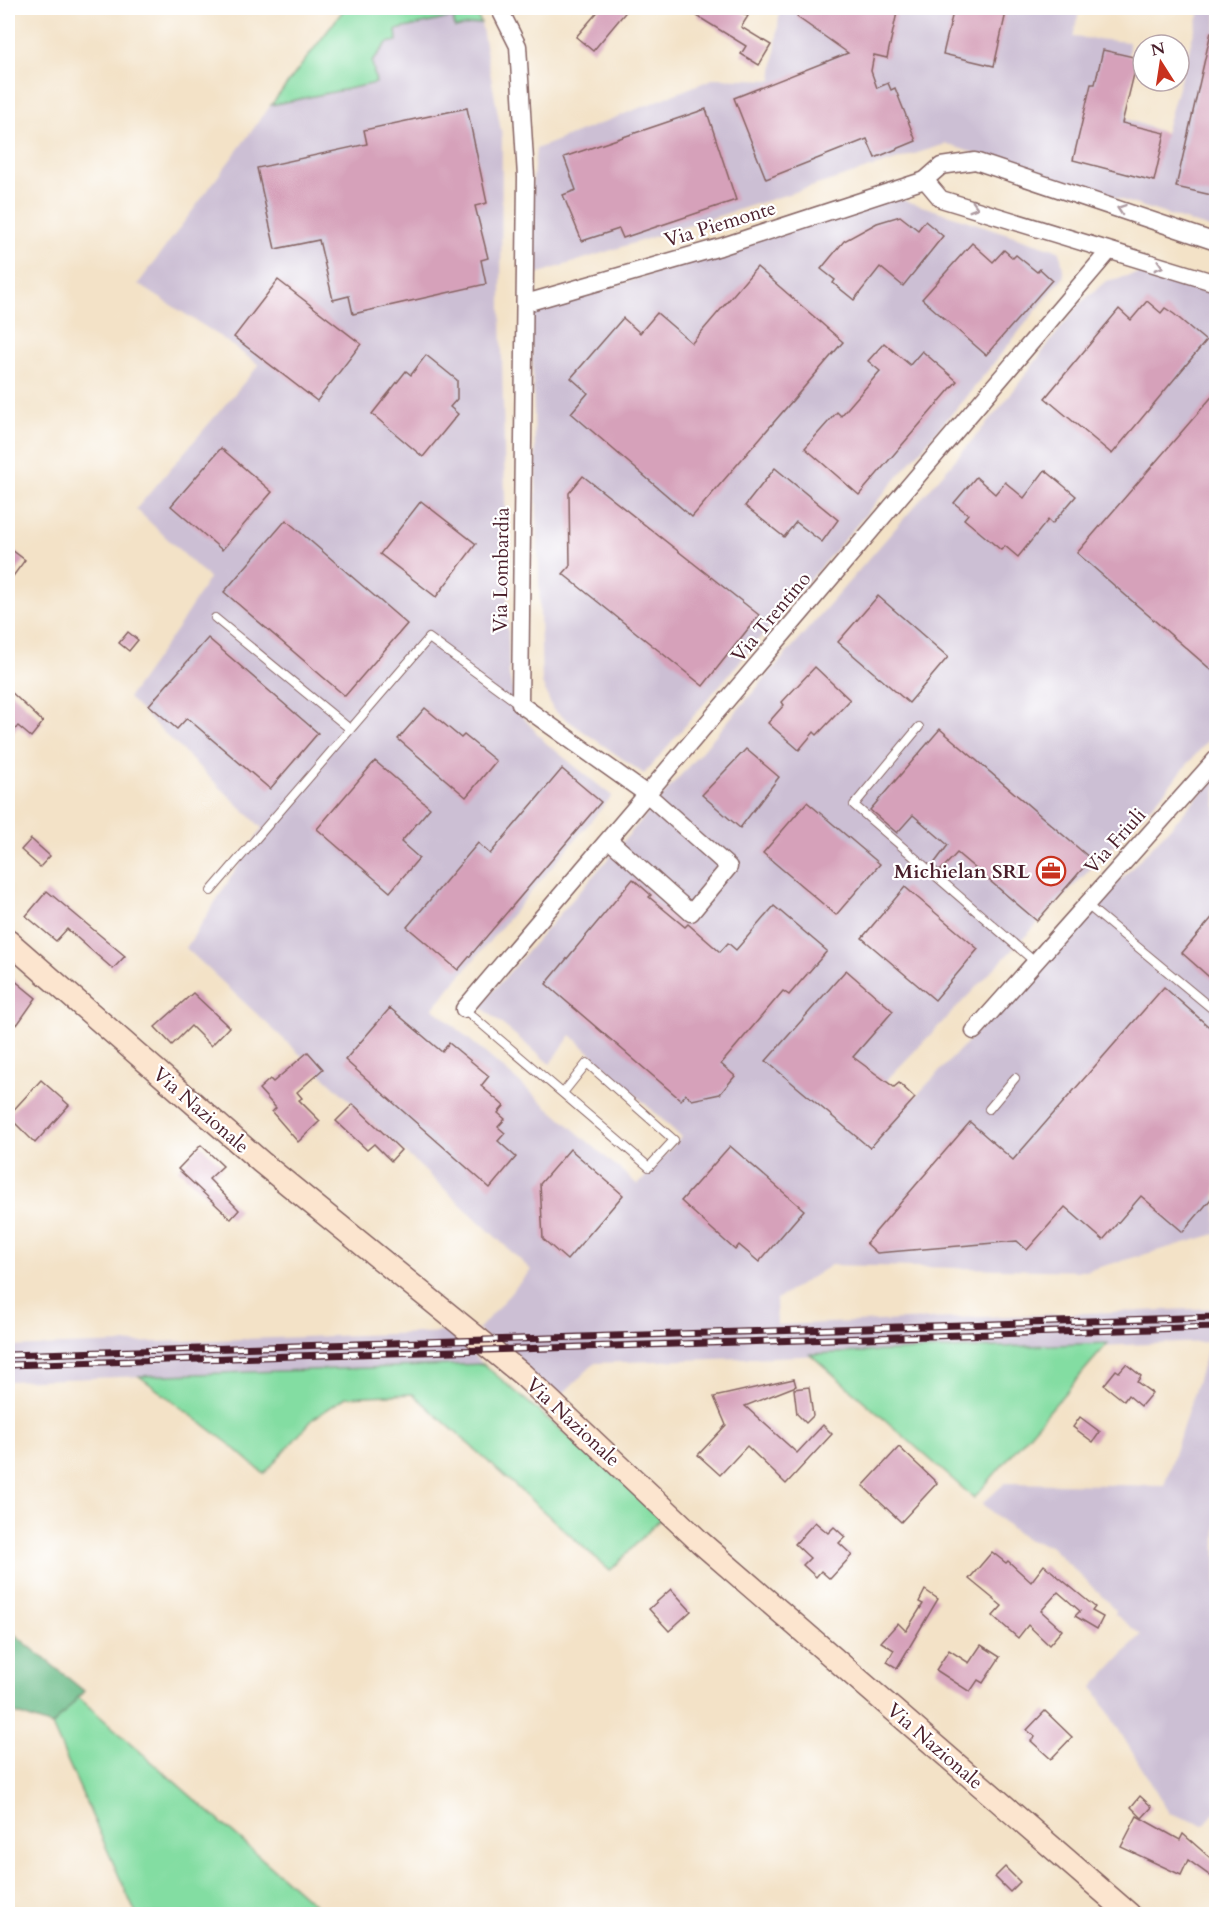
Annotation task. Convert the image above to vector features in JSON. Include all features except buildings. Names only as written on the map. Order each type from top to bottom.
[{"type":"street","name":"Via Lombardia","points":[[499,8],[518,44],[526,177],[520,704]]},
{"type":"street","name":"Via Piemonte","points":[[526,303],[720,247],[925,180],[941,166],[975,161],[1216,242]]},
{"type":"street","points":[[925,180],[941,199],[1216,283]]},
{"type":"street","name":"Via Trentino","points":[[464,1009],[1109,251]]},
{"type":"street","points":[[520,704],[648,795],[729,867],[691,913],[609,840]]},
{"type":"street","name":"Via Friuli","points":[[974,1031],[1216,759]]},
{"type":"street","name":"Via Nazionale","points":[[8,941],[261,1161],[523,1375],[700,1542],[1129,1914]]},
{"type":"lane","points":[[215,618],[350,729]]},
{"type":"lane","points":[[211,891],[429,638],[520,704]]},
{"type":"lane","points":[[919,727],[854,805],[1035,963]]},
{"type":"lane","points":[[1087,905],[1216,1012]]},
{"type":"lane","points":[[464,1009],[649,1167],[674,1140],[587,1063],[563,1093]]},
{"type":"lane","points":[[989,1109],[1015,1078]]},
{"type":"shaded area","points":[[780,8],[1080,8],[1073,37],[1129,42],[1127,119],[1165,133],[1177,93],[1191,93],[1191,43],[1201,8],[1216,8],[1216,230],[946,144],[530,276],[528,225],[536,149],[715,78],[772,80]]},
{"type":"shaded area","points":[[453,17],[455,28],[481,23],[502,136],[501,310],[509,676],[519,713],[546,743],[612,796],[433,1008],[638,1185],[681,1137],[571,1035],[550,1064],[480,1006],[1001,407],[1078,305],[1106,281],[1149,271],[1216,293],[1216,731],[1157,800],[877,1090],[902,1111],[1182,815],[1216,774],[1216,1234],[1086,1271],[831,1265],[776,1300],[777,1325],[1216,1308],[1216,1811],[1204,1825],[1169,1813],[1093,1687],[1141,1635],[1115,1614],[1116,1610],[1050,1546],[1025,1539],[982,1504],[1005,1483],[1164,1486],[1210,1342],[595,1363],[558,1398],[478,1330],[531,1270],[186,948],[262,828],[128,698],[181,623],[209,578],[136,509],[259,365],[212,331],[138,284],[271,105],[375,83],[372,62],[395,30]]},
{"type":"shaded area","points":[[888,195],[1060,251],[1064,276],[972,390],[644,774],[553,710],[542,683],[531,314]]},
{"type":"shaded area","points":[[450,1332],[483,1364],[8,1381],[8,1347]]},
{"type":"green space","points":[[345,8],[473,8],[481,23],[455,28],[453,17],[396,30],[397,41],[387,43],[372,62],[376,83],[271,105]]},
{"type":"green space","points":[[1108,1343],[974,1498],[810,1354]]},
{"type":"green space","points":[[483,1364],[663,1516],[610,1571],[413,1394],[346,1397],[314,1418],[264,1474],[232,1446],[139,1376]]},
{"type":"green space","points":[[8,1629],[84,1691],[52,1726],[8,1711]]},
{"type":"green space","points":[[78,1697],[325,1914],[136,1914],[52,1726]]},
{"type":"railway","points":[[8,1355],[1216,1317]]},
{"type":"railway","points":[[8,1365],[1216,1327]]},
{"type":"place","name":"Michielan SRL","points":[[1051,871]]}]
